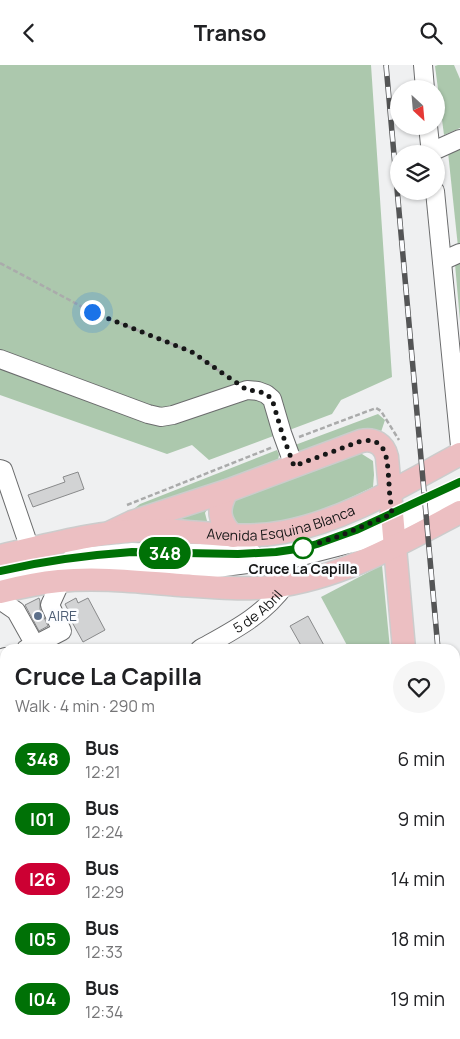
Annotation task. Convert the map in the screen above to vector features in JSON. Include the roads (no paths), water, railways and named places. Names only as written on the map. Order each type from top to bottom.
[{"type":"main road","points":[[111,532],[132,522],[227,491],[361,441],[371,440],[379,443],[386,452],[404,644]]},
{"type":"main road","name":"Avenida Esquina Blanca","points":[[0,556],[111,532],[149,530],[233,536],[270,534],[303,527],[322,522],[351,510],[460,454]]},
{"type":"main road","points":[[227,491],[221,504],[220,514],[223,524],[233,536]]},
{"type":"main road","points":[[0,592],[61,581],[114,581],[238,588],[286,584],[336,572],[356,564],[393,528],[460,512]]},
{"type":"street","points":[[423,65],[424,80]]},
{"type":"street","points":[[445,146],[460,139]]},
{"type":"street","points":[[436,200],[457,383],[460,446]]},
{"type":"street","points":[[442,261],[460,253]]},
{"type":"street","points":[[0,359],[148,415],[161,417],[174,415],[247,390],[258,391],[272,399],[294,466]]},
{"type":"street","points":[[0,469],[3,470],[30,549]]},
{"type":"street","points":[[0,571],[82,556],[132,552],[238,554],[289,551],[317,544],[356,530],[393,528],[460,482]]},
{"type":"street","points":[[0,580],[35,573],[88,567],[209,569],[281,561],[360,541],[393,528],[460,491]]},
{"type":"street","points":[[152,553],[233,536]]},
{"type":"street","points":[[36,644],[62,631],[50,605],[61,581]]},
{"type":"street","name":"5 de Abril","points":[[209,644],[244,624],[268,605],[286,584]]},
{"type":"street","points":[[0,600],[16,611],[29,644]]},
{"type":"railway","points":[[386,65],[438,644]]},
{"type":"place","name":"Cruce La Capilla","points":[[303,548]]},
{"type":"place","name":"AIRE","points":[[38,616]]}]
